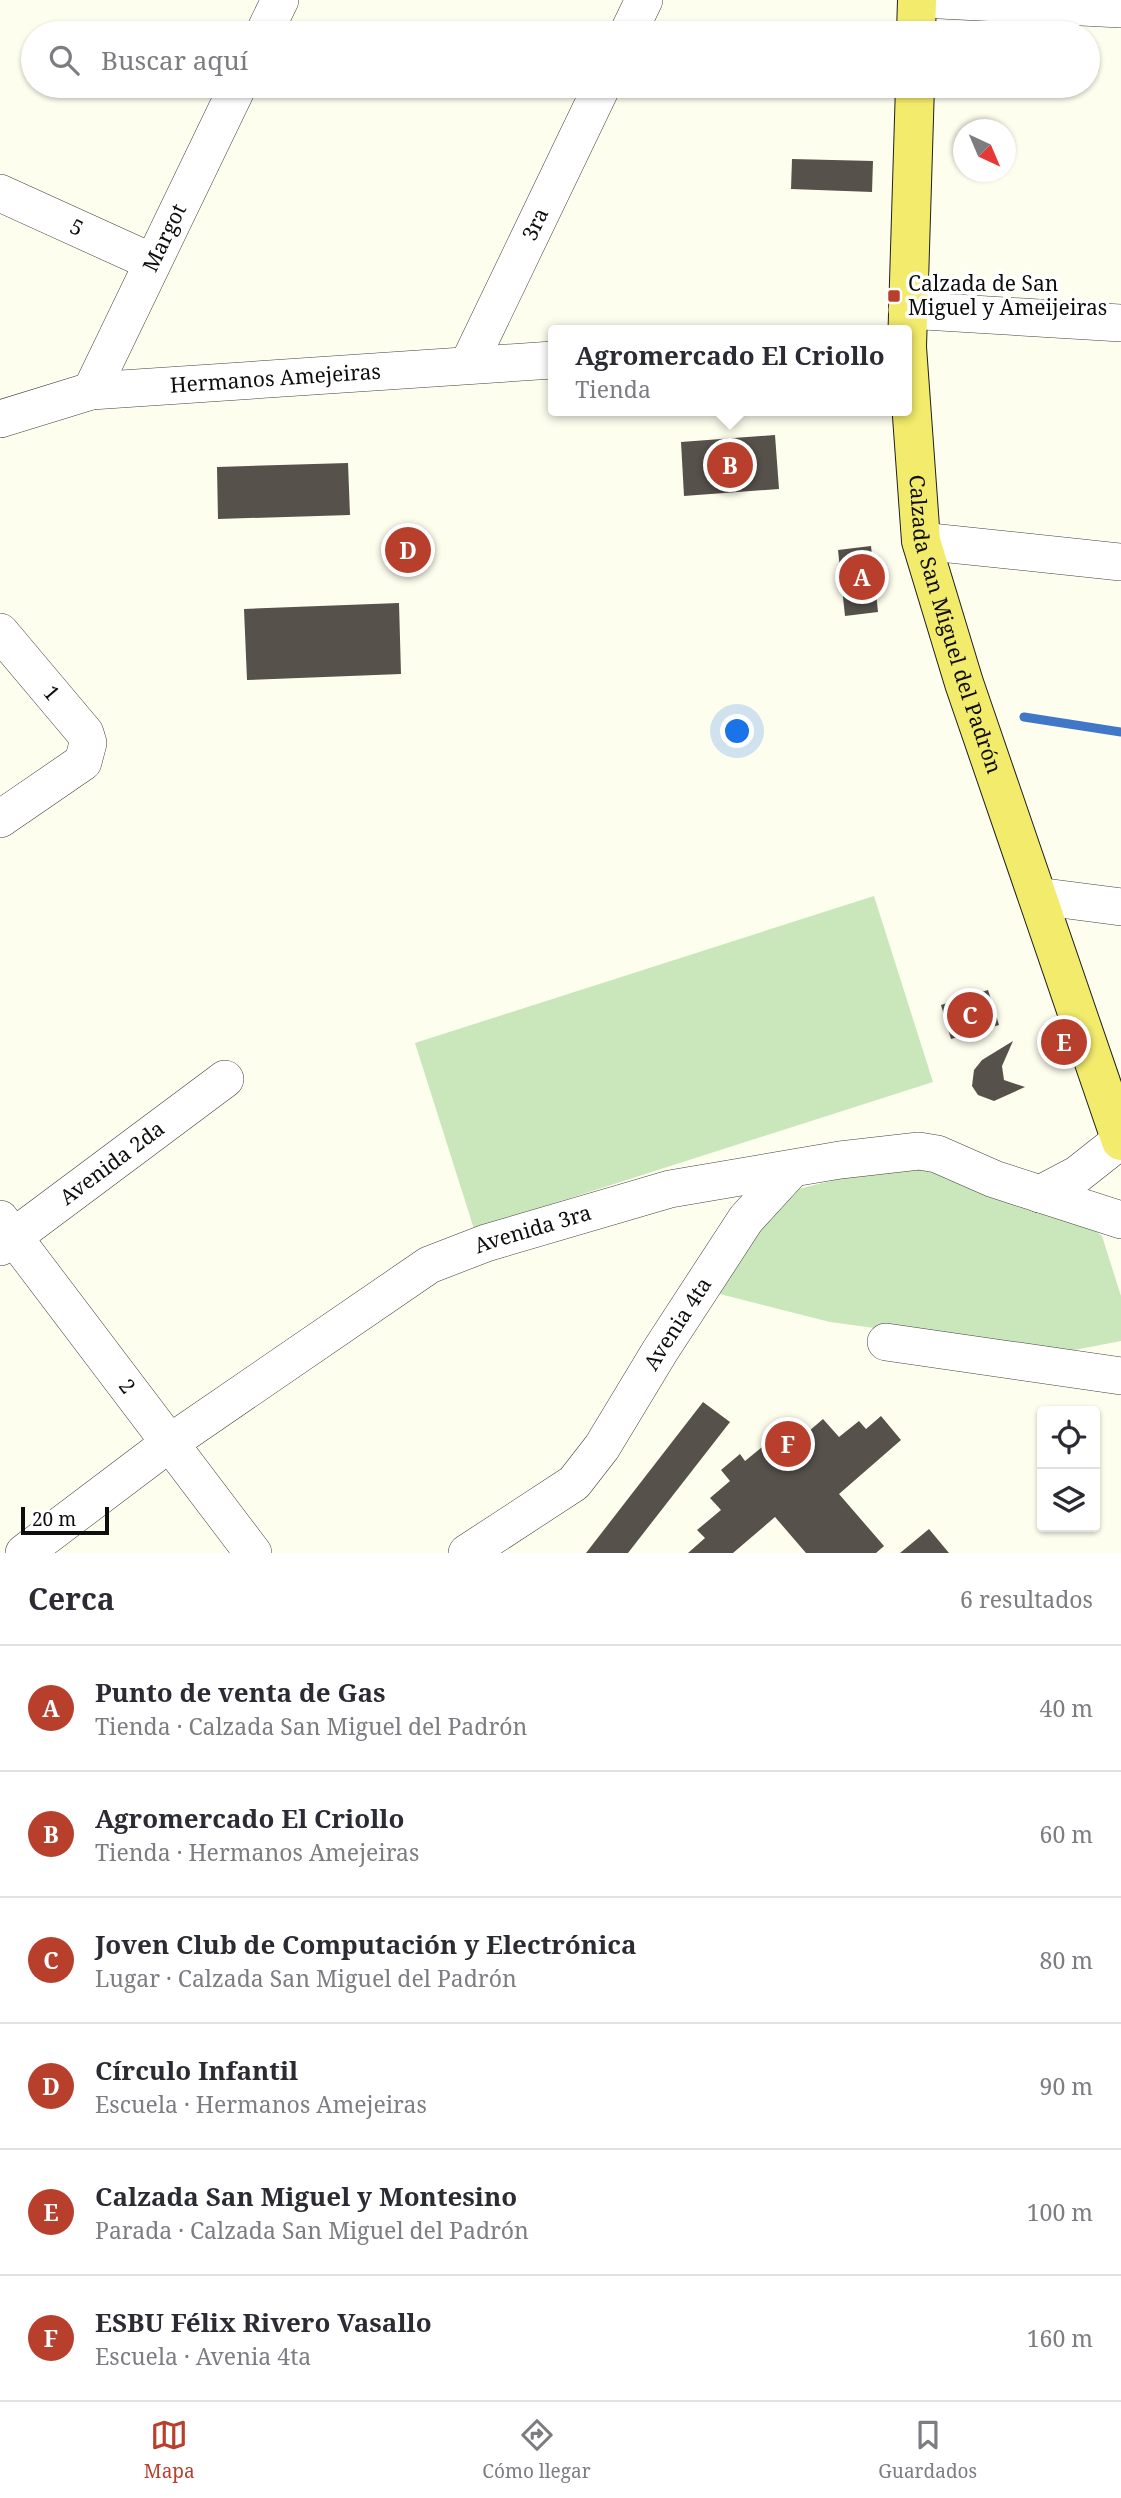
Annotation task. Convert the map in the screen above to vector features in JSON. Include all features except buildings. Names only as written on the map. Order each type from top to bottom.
[{"type":"main road","points":[[917,21],[918,0]]},
{"type":"main road","name":"Calzada San Miguel del Padrón","points":[[907,325],[915,98]]},
{"type":"main road","name":"Calzada San Miguel del Padrón","points":[[912,414],[920,541],[964,683],[1121,1141]]},
{"type":"street","points":[[270,21],[280,0]]},
{"type":"street","points":[[634,21],[644,0]]},
{"type":"street","points":[[940,0],[1121,9]]},
{"type":"street","name":"Margot","points":[[90,391],[232,98]]},
{"type":"street","name":"3ra","points":[[468,365],[597,98]]},
{"type":"street","name":"5","points":[[0,193],[152,262]]},
{"type":"street","points":[[912,334],[1121,323]]},
{"type":"street","name":"Hermanos Amejeiras","points":[[0,419],[90,391],[548,360]]},
{"type":"street","points":[[920,541],[1121,562]]},
{"type":"street","name":"1","points":[[0,632],[85,733],[88,743],[83,762],[0,819]]},
{"type":"street","points":[[1037,896],[1121,907]]},
{"type":"street","name":"Avenida 2da","points":[[4,1234],[225,1079]]},
{"type":"street","points":[[1040,1194],[1078,1174],[1121,1141]]},
{"type":"street","name":"Avenida 3ra","points":[[24,1553],[171,1442],[429,1265],[486,1243],[670,1189],[841,1160],[919,1151],[937,1154],[994,1179],[1121,1220]]},
{"type":"street","name":"Avenia 4ta","points":[[467,1553],[546,1504],[574,1483],[602,1447],[660,1351],[746,1219],[791,1170]]},
{"type":"street","name":"2","points":[[4,1234],[171,1442],[253,1553]]},
{"type":"street","points":[[886,1342],[1121,1376]]},
{"type":"green space","points":[[874,896],[933,1082],[474,1229],[415,1043]]},
{"type":"green space","points":[[919,1159],[1068,1211],[1102,1236],[1121,1296],[1121,1341],[1059,1353],[830,1322],[708,1291],[774,1195]]},
{"type":"waterway","points":[[1024,717],[1121,732]]},
{"type":"place","name":"Calzada de San Miguel y Ameijeiras","points":[[894,296]]},
{"type":"place","name":"Agromercado El Criollo","points":[[730,465]]},
{"type":"place","name":"Círculo Infantil","points":[[408,550]]},
{"type":"place","name":"Punto de venta de Gas","points":[[862,577]]},
{"type":"place","name":"Joven Club de Computación y Electrónica","points":[[970,1015]]},
{"type":"place","name":"Calzada San Miguel y Montesino","points":[[1064,1042]]},
{"type":"place","name":"ESBU Félix Rivero Vasallo","points":[[788,1444]]}]
